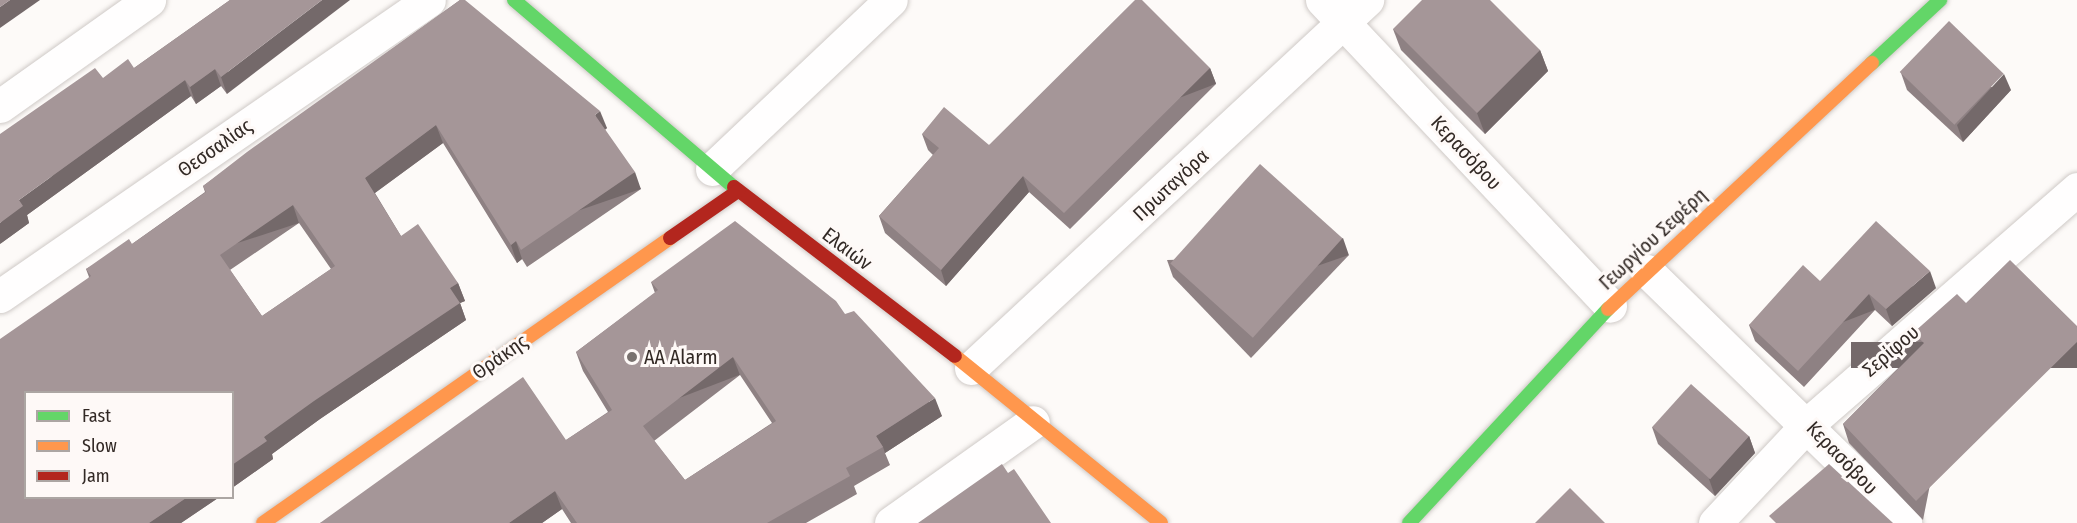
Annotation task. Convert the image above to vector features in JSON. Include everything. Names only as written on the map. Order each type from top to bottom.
[{"type":"street","points":[[0,106],[148,0]]},
{"type":"street","name":"Θεσσαλίας","points":[[0,296],[429,0]]},
{"type":"street","name":"Ελαιών","points":[[514,0],[738,191],[971,368],[1032,422],[1161,523]]},
{"type":"street","points":[[712,169],[891,0]]},
{"type":"street","name":"Κερασόβου","points":[[1322,0],[1610,306]]},
{"type":"street","name":"Πρωταγόρα","points":[[971,368],[1345,25],[1368,0]]},
{"type":"street","name":"Γεωργίου Σεφέρη","points":[[1409,523],[1610,306],[1940,0]]},
{"type":"street","name":"Σερίφου","points":[[1715,523],[1809,423],[2077,189]]},
{"type":"street","name":"Θράκης","points":[[263,523],[738,191]]},
{"type":"street","name":"Κερασόβου","points":[[1647,271],[1809,423],[1905,523]]},
{"type":"street","points":[[891,523],[1032,422]]},
{"type":"building","points":[[0,0],[10,0],[0,7]]},
{"type":"building","points":[[230,0],[322,0],[221,77],[215,69],[190,87],[185,80],[19,200],[23,206],[0,223],[0,134],[95,68],[103,78],[128,59],[134,68]]},
{"type":"building","points":[[460,0],[465,0],[600,111],[595,115],[635,172],[521,250],[516,241],[511,245],[436,125],[365,178],[401,236],[418,224],[458,283],[450,288],[460,303],[314,401],[264,437],[267,441],[234,464],[234,391],[24,391],[24,499],[185,499],[149,523],[0,523],[0,339],[91,276],[86,269],[129,239],[132,244],[206,192],[203,186]],"holes":[[[293,205],[335,266],[262,316],[220,255]]]},
{"type":"building","points":[[1135,0],[1142,0],[1210,68],[1064,213],[1023,176],[941,270],[879,216],[939,148],[922,134],[944,107],[989,145]]},
{"type":"building","points":[[1422,0],[1490,0],[1540,50],[1477,113],[1393,29]]},
{"type":"building","points":[[1949,21],[2004,74],[1954,125],[1900,72]]},
{"type":"building","points":[[1260,164],[1342,238],[1253,338],[1170,264]]},
{"type":"building","points":[[735,221],[836,301],[845,314],[854,311],[935,398],[876,436],[883,447],[846,468],[850,476],[767,523],[577,523],[555,491],[509,523],[320,523],[523,377],[566,440],[612,410],[576,352],[658,290],[651,282]],"holes":[[[733,357],[776,421],[685,480],[643,426]]]},
{"type":"building","points":[[1876,221],[1930,271],[1886,309],[1869,294],[1798,371],[1749,325],[1803,265],[1820,281]]},
{"type":"building","points":[[2010,260],[2077,326],[2077,342],[1916,501],[1843,424],[1924,343],[1913,333],[1957,294],[1966,303]]},
{"type":"building","points":[[1691,384],[1749,436],[1710,479],[1652,427]]},
{"type":"building","points":[[1002,464],[1008,473],[1014,469],[1051,523],[918,523]]},
{"type":"building","points":[[1829,464],[1893,523],[1776,523],[1769,516]]},
{"type":"building","points":[[1570,488],[1605,523],[1535,523]]},
{"type":"traffic: fast","points":[[514,0],[734,187]]},
{"type":"traffic: fast","points":[[1872,63],[1940,0]]},
{"type":"traffic: fast","points":[[1409,523],[1608,309]]},
{"type":"traffic: slow","points":[[1608,309],[1872,63]]},
{"type":"traffic: slow","points":[[263,523],[670,238]]},
{"type":"traffic: slow","points":[[955,356],[1161,523]]},
{"type":"traffic: jam","points":[[734,187],[955,356]]},
{"type":"traffic: jam","points":[[670,238],[738,191]]},
{"type":"place","name":"AA Alarm","points":[[632,357]]}]
